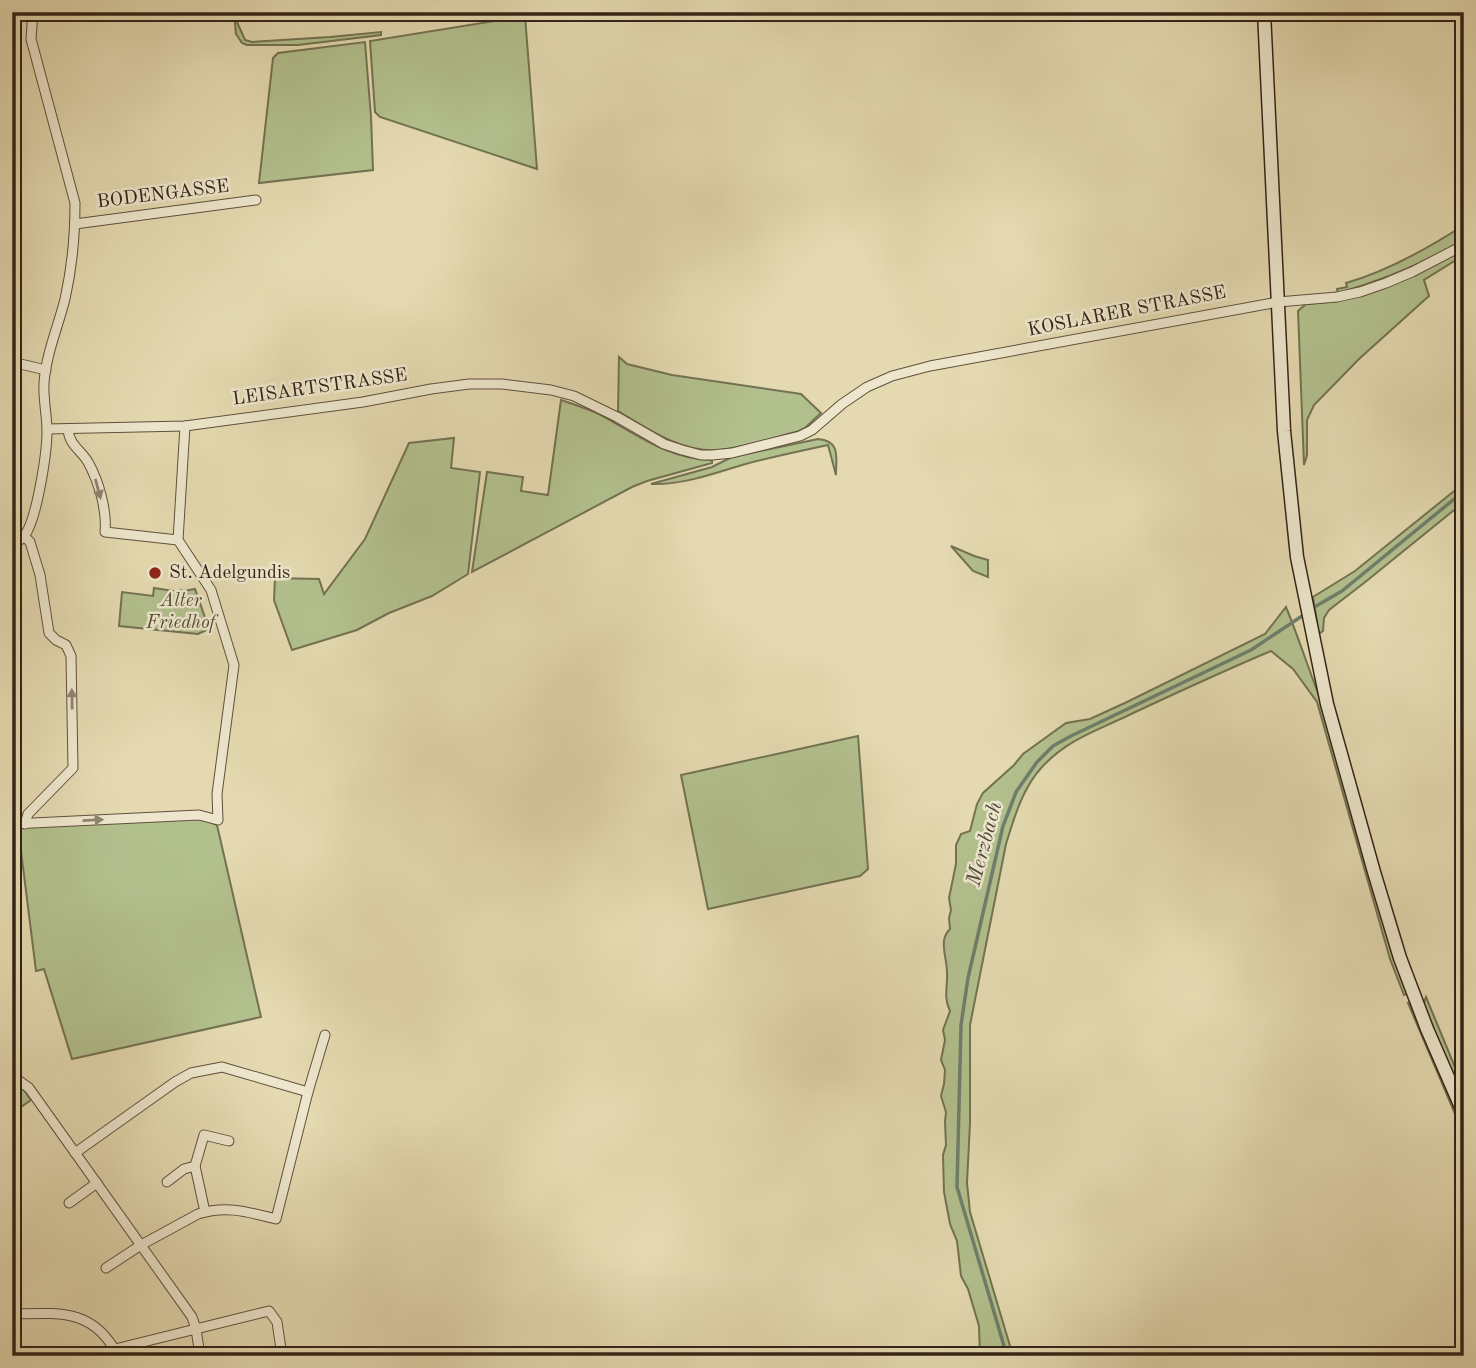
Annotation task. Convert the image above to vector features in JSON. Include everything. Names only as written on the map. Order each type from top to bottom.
[{"type":"main road","points":[[1264,12],[1284,431],[1297,556],[1305,601],[1327,704],[1396,945],[1427,1029],[1464,1114]]},
{"type":"street","points":[[12,546],[24,536],[34,512],[45,462],[47,429],[44,393],[65,298],[75,224],[75,203],[31,40],[33,12]]},
{"type":"street","name":"BODENGASSE","points":[[75,224],[256,200]]},
{"type":"street","name":"KOSLARER STRASSE","points":[[806,433],[867,387],[892,376],[930,366],[1278,302],[1337,297],[1360,292],[1404,276],[1464,245]]},
{"type":"street","points":[[12,362],[47,370]]},
{"type":"street","name":"LEISARTSTRASSE","points":[[47,429],[185,426],[468,384],[502,384],[551,390],[573,396],[664,444],[701,455],[732,453],[806,433]]},
{"type":"street","points":[[12,824],[199,815],[218,820],[217,794],[234,665],[211,590],[178,540],[185,426]]},
{"type":"street","points":[[68,429],[69,439],[86,459],[95,476],[106,520],[105,533],[178,540]]},
{"type":"street","points":[[24,536],[30,542],[40,576],[49,633],[66,645],[71,656],[73,768],[28,814],[24,824]]},
{"type":"street","points":[[106,1268],[141,1245],[198,1214],[236,1209],[276,1219],[325,1035]]},
{"type":"street","points":[[75,1153],[191,1073],[222,1067],[308,1092]]},
{"type":"street","points":[[12,1079],[29,1088],[192,1317],[200,1356]]},
{"type":"street","points":[[205,1212],[195,1166],[204,1135],[229,1141]]},
{"type":"street","points":[[167,1182],[195,1166]]},
{"type":"street","points":[[69,1203],[97,1184]]},
{"type":"street","points":[[12,1314],[72,1315],[98,1327],[117,1352],[269,1311],[277,1322],[282,1356]]},
{"type":"green space","points":[[234,12],[237,12],[237,22],[245,40],[252,42],[381,32],[381,35],[298,45],[247,45],[242,43],[236,34]]},
{"type":"green space","points":[[525,16],[537,169],[380,117],[375,112],[370,41]]},
{"type":"green space","points":[[365,42],[373,170],[259,183],[273,58],[278,53]]},
{"type":"green space","points":[[1464,225],[1464,241],[1402,271],[1338,293],[1337,289],[1347,287],[1346,283],[1407,258]]},
{"type":"green space","points":[[1464,248],[1464,255],[1424,280],[1429,296],[1359,359],[1314,405],[1307,420],[1307,455],[1304,465],[1298,311],[1306,304],[1339,301]]},
{"type":"green space","points":[[619,357],[627,364],[672,375],[801,394],[821,413],[799,431],[759,442],[719,450],[692,448],[666,438],[618,411]]},
{"type":"green space","points":[[561,400],[597,413],[666,450],[696,459],[712,460],[712,463],[632,487],[472,572],[487,472],[523,477],[521,491],[548,495]]},
{"type":"green space","points":[[454,438],[451,468],[480,472],[468,574],[432,596],[389,613],[357,630],[292,650],[274,600],[275,578],[319,579],[324,594],[365,539],[409,443]]},
{"type":"green space","points":[[818,439],[831,443],[836,451],[836,475],[828,445],[764,459],[686,481],[651,484],[712,467],[732,457]]},
{"type":"green space","points":[[1464,483],[1464,502],[1329,610],[1324,618],[1323,631],[1319,634],[1313,597],[1355,571]]},
{"type":"green space","points":[[951,546],[988,560],[988,577],[973,571]]},
{"type":"green space","name":"Alter Friedhof","points":[[154,588],[180,592],[195,589],[209,629],[198,634],[119,626],[122,592],[153,596]]},
{"type":"green space","points":[[1286,607],[1325,711],[1409,993],[1404,995],[1390,959],[1317,702],[1293,669],[1271,651],[1094,731],[1072,742],[1052,757],[1035,775],[1024,793],[1006,844],[970,1025],[967,1183],[970,1212],[1013,1356],[980,1356],[979,1326],[968,1289],[961,1276],[957,1241],[950,1224],[944,1192],[946,1112],[941,1096],[945,1070],[941,1060],[945,1040],[943,1030],[950,1011],[946,996],[944,938],[950,929],[949,898],[956,864],[956,845],[961,834],[970,831],[977,804],[983,793],[1023,754],[1066,723],[1090,719],[1265,634]]},
{"type":"green space","points":[[858,736],[868,869],[860,876],[708,909],[681,775]]},
{"type":"green space","points":[[200,817],[217,825],[261,1017],[72,1059],[44,969],[36,971],[18,827]]},
{"type":"green space","points":[[1426,997],[1464,1089],[1464,1102],[1423,1005]]},
{"type":"green space","points":[[1412,1002],[1464,1125],[1464,1135],[1408,1003]]},
{"type":"green space","points":[[12,1084],[24,1090],[31,1100],[12,1113]]},
{"type":"waterway","name":"Merzbach","points":[[1311,609],[1342,591],[1464,491]]},
{"type":"waterway","name":"Merzbach","points":[[1007,1356],[957,1187],[961,1025],[968,978],[1003,826],[1016,792],[1037,762],[1053,746],[1251,650],[1305,614]]},
{"type":"place","name":"St. Adelgundis","points":[[155,573]]}]
